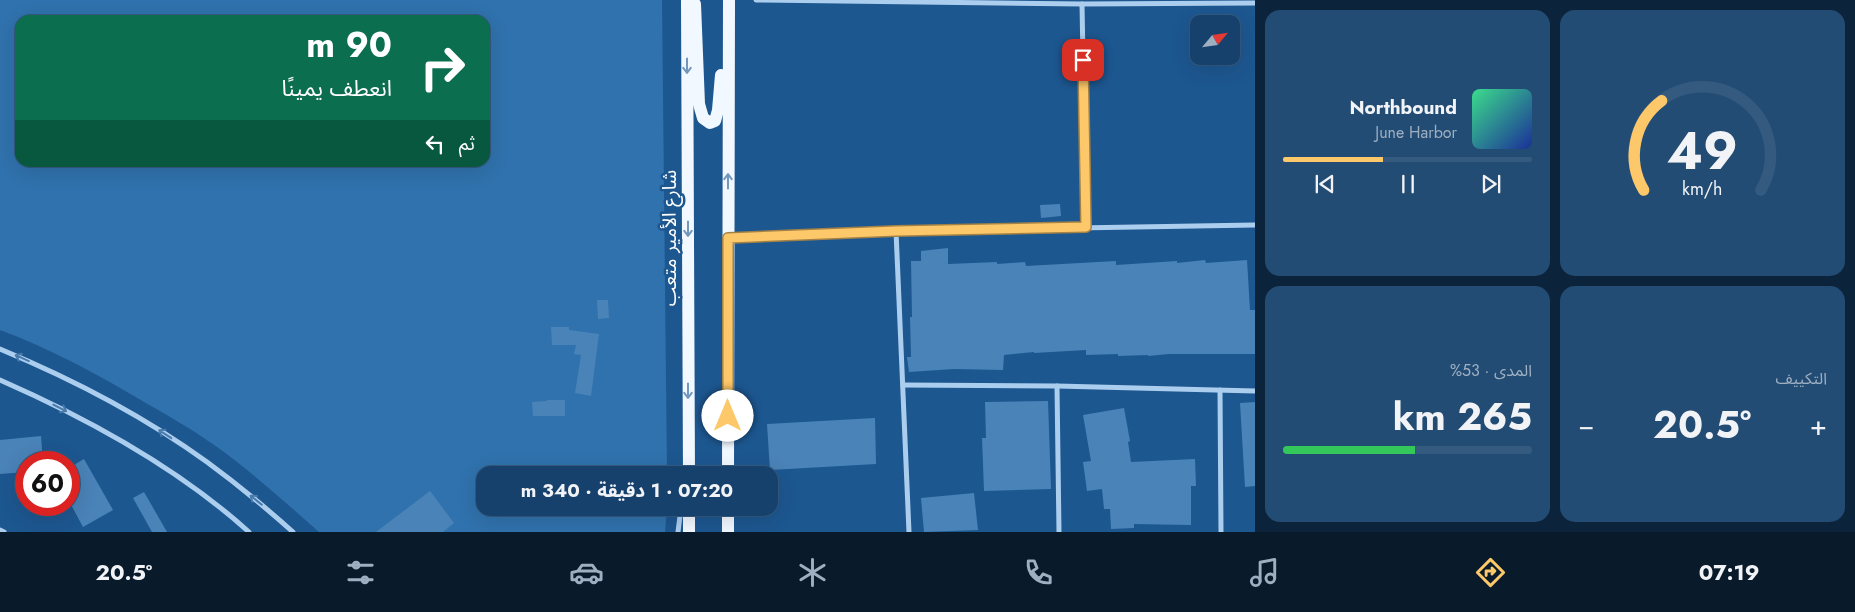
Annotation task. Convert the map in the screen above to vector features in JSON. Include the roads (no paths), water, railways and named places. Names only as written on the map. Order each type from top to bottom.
[{"type":"main road","name":"شارع الأمير متعب","points":[[687,0],[689,466]]},
{"type":"main road","points":[[695,0],[699,104],[703,118],[710,123],[715,121],[718,110],[729,0]]},
{"type":"main road","points":[[728,466],[729,0]]},
{"type":"main road","points":[[689,516],[689,532]]},
{"type":"main road","points":[[728,516],[728,532]]},
{"type":"street","points":[[756,0],[1082,4],[1255,3]]},
{"type":"street","points":[[1082,4],[1086,227]]},
{"type":"street","points":[[728,238],[896,231],[1255,225]]},
{"type":"street","points":[[896,231],[909,532]]},
{"type":"street","points":[[0,349],[49,370],[98,395],[158,430],[206,461],[257,500],[293,532]]},
{"type":"street","points":[[0,380],[85,420],[143,454],[190,485],[249,532]]},
{"type":"street","points":[[903,385],[1057,386],[1255,391]]},
{"type":"street","points":[[1057,386],[1059,532]]},
{"type":"street","points":[[1220,390],[1221,532]]},
{"type":"street","points":[[685,466],[689,434]]},
{"type":"street","points":[[678,532],[679,516]]},
{"type":"street","points":[[0,530],[4,532]]}]
